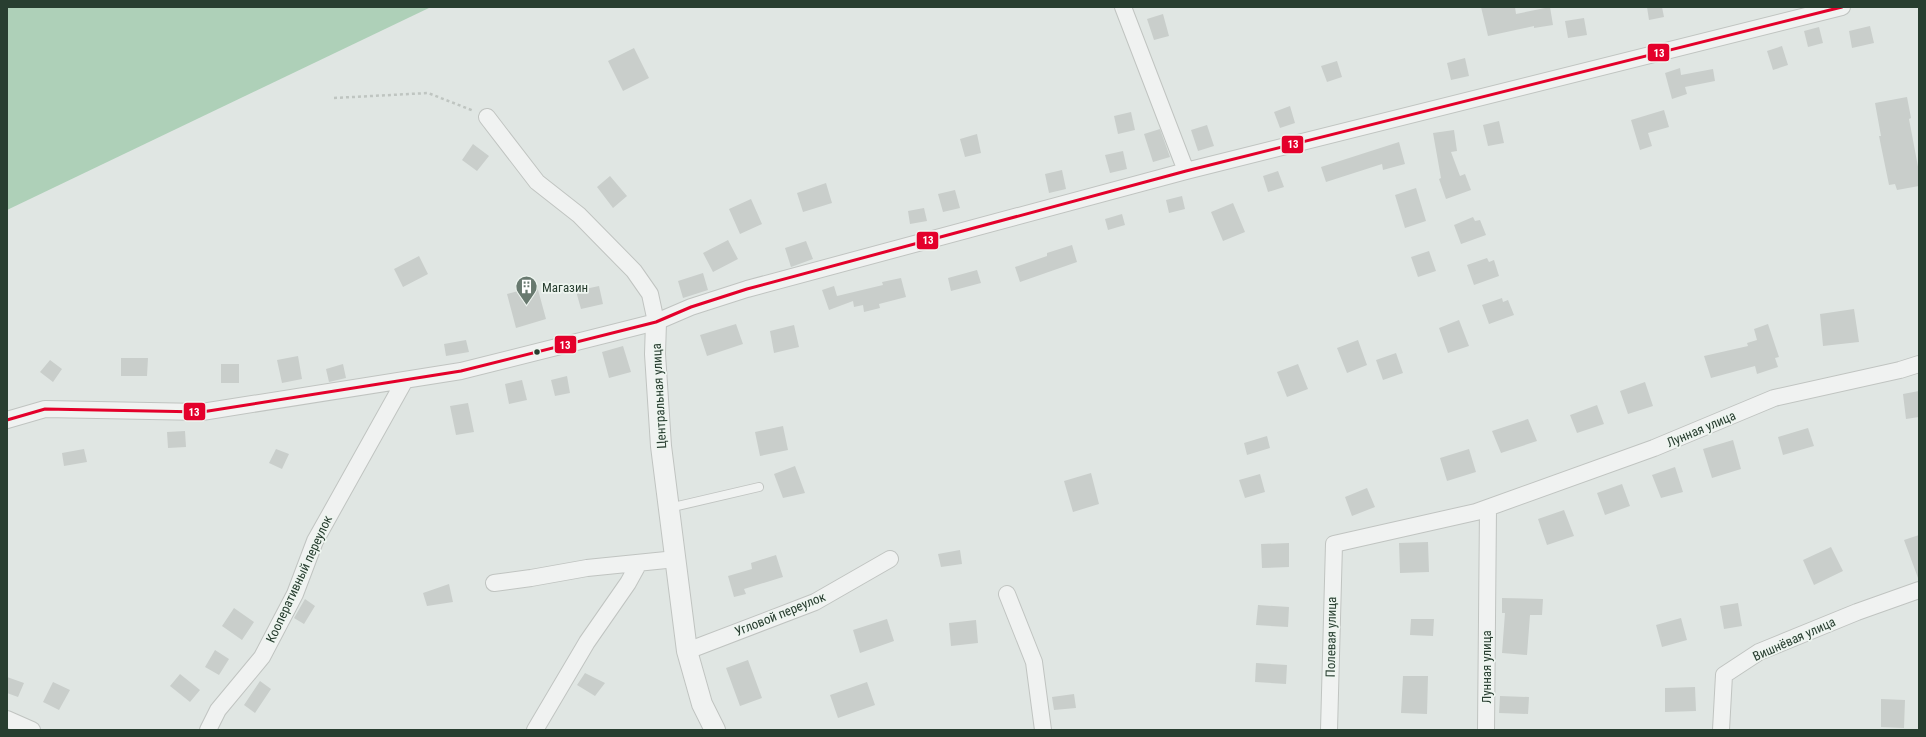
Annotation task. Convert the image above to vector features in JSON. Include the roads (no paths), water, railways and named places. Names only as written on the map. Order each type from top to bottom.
[{"type":"street","points":[[1123,7],[1186,171]]},
{"type":"street","points":[[7,420],[45,409],[202,412],[461,371],[656,322],[691,307],[746,289],[1186,171],[1842,7]]},
{"type":"street","points":[[487,117],[537,182],[579,215],[634,271],[650,294],[656,322]]},
{"type":"street","name":"Центральная улица","points":[[656,322],[655,354],[661,446],[687,651],[702,704],[715,730]]},
{"type":"street","name":"Лунная улица","points":[[1334,544],[1476,512],[1654,448],[1774,398],[1900,370],[1919,364]]},
{"type":"street","name":"Кооперативный переулок","points":[[208,730],[218,710],[262,657],[295,594],[315,541],[405,380]]},
{"type":"street","name":"Лунная улица","points":[[1486,730],[1488,508]]},
{"type":"street","name":"Полевая улица","points":[[1329,730],[1334,544]]},
{"type":"street","points":[[494,583],[586,568],[676,559]]},
{"type":"street","name":"Угловой переулок","points":[[687,651],[815,602],[890,559]]},
{"type":"street","points":[[535,730],[587,642],[628,583],[639,563]]},
{"type":"street","name":"Вишнёвая улица","points":[[1721,730],[1724,675],[1759,652],[1857,612],[1919,590]]},
{"type":"street","points":[[1006,594],[1034,662],[1043,730]]},
{"type":"street","points":[[7,719],[32,730]]},
{"type":"lane","points":[[669,508],[759,487]]},
{"type":"place","name":"Магазин","points":[[526,306]]}]
